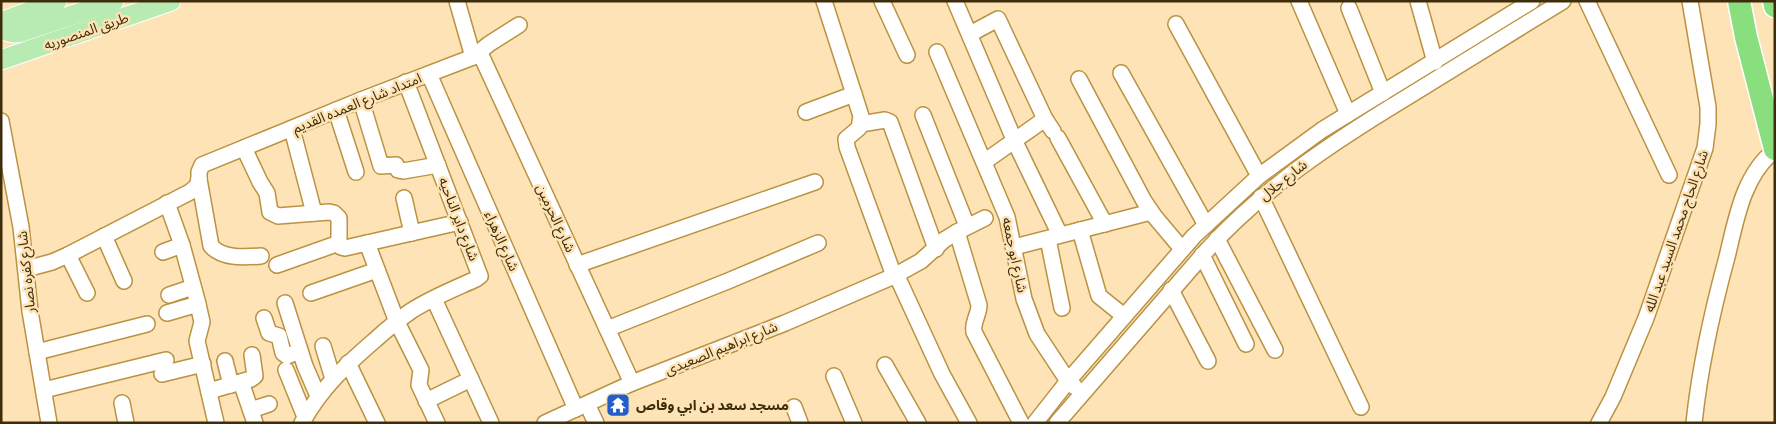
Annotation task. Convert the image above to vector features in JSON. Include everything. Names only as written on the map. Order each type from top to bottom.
[{"type":"highway","points":[[1738,1],[1775,150]]},
{"type":"highway","points":[[1774,1],[1775,6]]},
{"type":"main road","points":[[1,22],[58,1]]},
{"type":"main road","name":"طريق المنصوريه","points":[[1,30],[14,33],[22,32],[114,1]]},
{"type":"main road","name":"طريق المنصوريه","points":[[1,60],[171,1]]},
{"type":"street","name":"شارع الحرمين","points":[[457,1],[476,55],[632,383]]},
{"type":"street","points":[[824,1],[861,116],[861,124]]},
{"type":"street","points":[[882,1],[907,55]]},
{"type":"street","points":[[955,1],[1015,140],[1054,237],[1062,308]]},
{"type":"street","points":[[1299,1],[1348,114]]},
{"type":"street","points":[[1418,1],[1435,62]]},
{"type":"street","name":"شارع جلال","points":[[1034,423],[1182,249],[1260,176],[1310,138],[1532,1]]},
{"type":"street","name":"شارع جلال","points":[[1057,423],[1202,255],[1261,197],[1320,152],[1563,1]]},
{"type":"street","points":[[1587,1],[1669,175]]},
{"type":"street","name":"شارع الحاج محمد السيد عبد الله","points":[[1599,423],[1613,397],[1646,318],[1705,148],[1708,107],[1690,1]]},
{"type":"street","points":[[1349,8],[1383,93]]},
{"type":"street","points":[[970,34],[998,19],[1052,129],[1105,224]]},
{"type":"street","points":[[1176,24],[1260,176]]},
{"type":"street","name":"امتداد شارع العمده القديم","points":[[199,179],[202,165],[476,55],[489,44],[519,25]]},
{"type":"street","points":[[1491,27],[1499,41]]},
{"type":"street","name":"شارع ابو جمعه","points":[[937,52],[1007,217],[1024,298],[1036,334],[1068,381],[1082,394]]},
{"type":"street","points":[[1121,73],[1206,225]]},
{"type":"street","name":"شارع الزهراء","points":[[429,74],[582,406],[596,423]]},
{"type":"street","points":[[1079,79],[1151,212],[1182,249]]},
{"type":"street","name":"شارع داير الناحيه","points":[[303,420],[318,396],[348,363],[397,322],[411,311],[480,276],[406,82]]},
{"type":"street","points":[[806,112],[854,94]]},
{"type":"street","points":[[361,100],[381,166],[393,164],[396,165],[398,170],[403,171],[438,165]]},
{"type":"street","points":[[336,110],[356,172]]},
{"type":"street","points":[[923,115],[962,229],[979,312],[973,325],[974,332],[1021,423]]},
{"type":"street","points":[[936,249],[890,122],[885,120],[861,124],[846,139],[858,182],[895,275],[942,374],[969,423]]},
{"type":"street","name":"شارع كفره نصار","points":[[1,121],[21,227],[30,311],[49,423]]},
{"type":"street","points":[[292,129],[314,213]]},
{"type":"street","points":[[984,162],[1015,140],[1052,129]]},
{"type":"street","points":[[1310,138],[1320,152]]},
{"type":"street","points":[[244,148],[267,193],[270,212],[278,216],[334,213],[339,218],[341,247],[345,248],[460,222]]},
{"type":"street","points":[[1694,423],[1703,354],[1741,202],[1759,168],[1775,150]]},
{"type":"street","points":[[26,270],[68,255],[190,192],[197,186],[199,179]]},
{"type":"street","points":[[199,179],[211,246],[218,252],[229,255],[239,257],[261,256]]},
{"type":"street","points":[[577,264],[816,182]]},
{"type":"street","points":[[1261,197],[1361,407]]},
{"type":"street","points":[[404,198],[412,233]]},
{"type":"street","points":[[167,203],[182,245],[198,304],[202,326],[197,341],[216,423]]},
{"type":"street","points":[[1014,247],[1151,212]]},
{"type":"street","name":"شارع ابراهيم الصعيدى","points":[[545,423],[632,383],[785,323],[895,275],[921,261],[944,240],[985,218]]},
{"type":"street","points":[[1080,230],[1091,274],[1100,296],[1124,316]]},
{"type":"street","points":[[104,236],[124,281]]},
{"type":"street","points":[[1217,239],[1275,350]]},
{"type":"street","points":[[277,265],[340,243]]},
{"type":"street","points":[[367,243],[397,322],[421,370],[419,385],[437,423]]},
{"type":"street","points":[[607,329],[818,243]]},
{"type":"street","points":[[163,252],[182,245]]},
{"type":"street","points":[[68,255],[87,293]]},
{"type":"street","points":[[1202,255],[1246,344]]},
{"type":"street","points":[[311,293],[377,270]]},
{"type":"street","points":[[169,295],[193,287]]},
{"type":"street","points":[[1171,290],[1208,361]]},
{"type":"street","points":[[434,299],[491,423]]},
{"type":"street","points":[[285,303],[300,351],[318,396]]},
{"type":"street","points":[[167,313],[198,304]]},
{"type":"street","points":[[264,318],[269,333],[279,336],[283,353],[287,356],[300,351]]},
{"type":"street","points":[[37,352],[147,324]]},
{"type":"street","points":[[323,346],[333,379]]},
{"type":"street","points":[[209,391],[255,376],[252,355]]},
{"type":"street","points":[[225,361],[253,417],[269,404]]},
{"type":"street","points":[[348,363],[377,423]]},
{"type":"street","points":[[44,390],[164,367],[203,364]]},
{"type":"street","points":[[885,365],[918,423]]},
{"type":"street","points":[[286,370],[303,420]]},
{"type":"street","points":[[834,376],[854,423]]},
{"type":"street","points":[[426,401],[471,379]]},
{"type":"street","points":[[122,403],[126,423]]},
{"type":"street","points":[[794,407],[800,423]]},
{"type":"place","name":"مسجد سعد بن ابي وقاص","points":[[618,405]]}]
